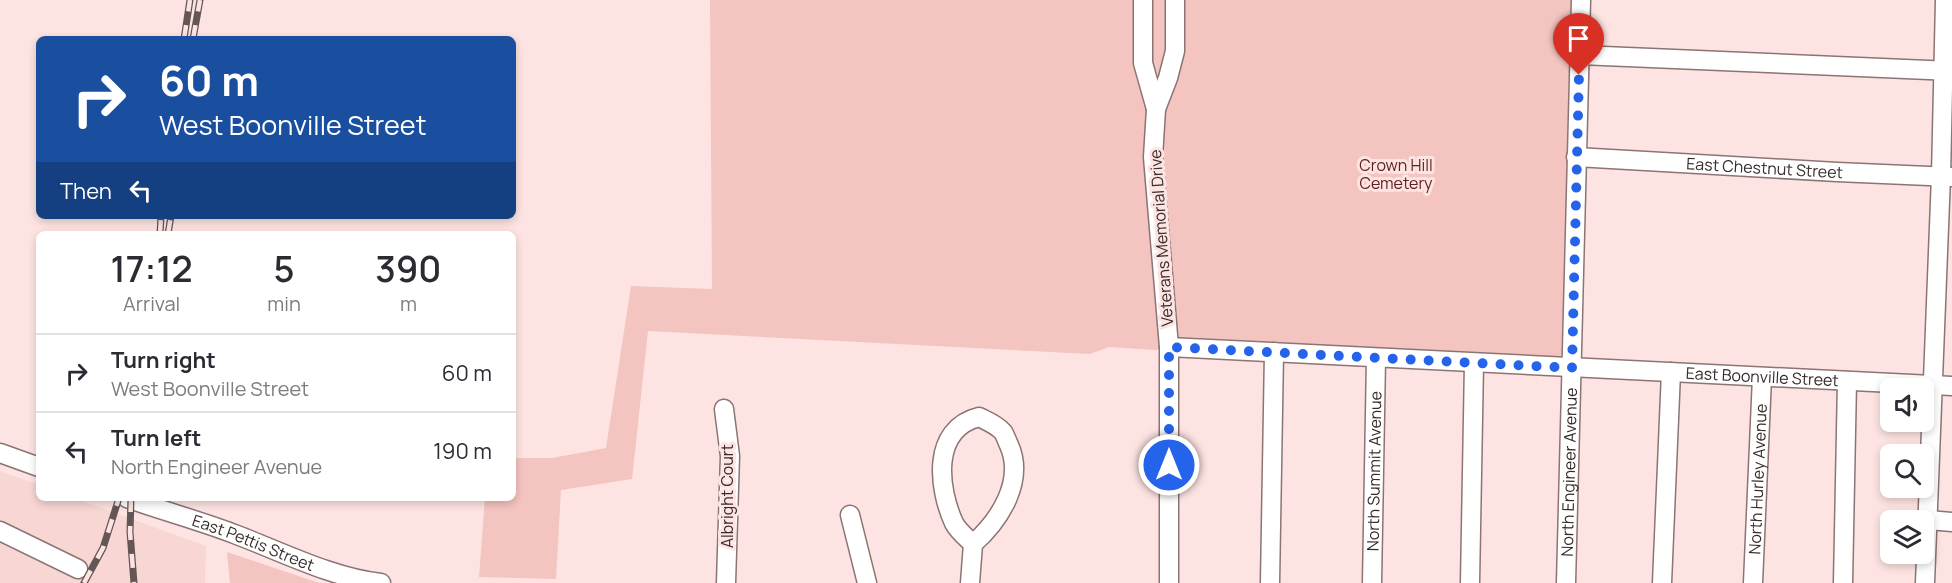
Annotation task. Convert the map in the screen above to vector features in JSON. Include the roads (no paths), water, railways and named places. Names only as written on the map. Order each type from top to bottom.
[{"type":"street","name":"Veterans Memorial Drive","points":[[1143,0],[1143,63],[1156,110]]},
{"type":"street","name":"Veterans Memorial Drive","points":[[1169,583],[1169,347],[1153,157],[1156,110],[1168,78],[1174,51],[1175,0]]},
{"type":"street","name":"North Engineer Avenue","points":[[1566,583],[1581,0]]},
{"type":"street","points":[[1933,378],[1946,177],[1948,71],[1945,0]]},
{"type":"street","points":[[1580,54],[1948,71]]},
{"type":"street","name":"East Chestnut Street","points":[[1576,157],[1946,177]]},
{"type":"street","name":"East Boonville Street","points":[[1169,347],[1880,383]]},
{"type":"street","points":[[1270,583],[1274,352]]},
{"type":"street","name":"North Summit Avenue","points":[[1372,583],[1376,357]]},
{"type":"street","points":[[1470,583],[1474,363]]},
{"type":"street","points":[[1662,583],[1671,372]]},
{"type":"street","name":"North Hurley Avenue","points":[[1753,583],[1762,377]]},
{"type":"street","points":[[1844,583],[1847,381]]},
{"type":"street","name":"East Boonville Street","points":[[1934,385],[1952,386]]},
{"type":"street","name":"Albright Court","points":[[724,409],[730,456],[726,583]]},
{"type":"street","points":[[970,583],[973,544],[989,530],[1004,507],[1011,489],[1014,470],[1013,454],[1003,432],[992,423],[979,417],[967,420],[953,434],[943,453],[941,470],[945,494],[955,525],[973,544]]},
{"type":"street","points":[[1928,510],[1931,432]]},
{"type":"street","points":[[0,453],[36,466]]},
{"type":"street","name":"East Pettis Street","points":[[136,501],[227,531],[316,566],[366,581],[381,583]]},
{"type":"street","points":[[850,515],[867,583]]},
{"type":"street","points":[[1934,520],[1952,522]]},
{"type":"street","points":[[0,531],[78,569]]},
{"type":"street","points":[[1925,583],[1926,564]]},
{"type":"railway","points":[[184,36],[190,0]]},
{"type":"railway","points":[[194,36],[200,0]]},
{"type":"railway","points":[[160,231],[161,219]]},
{"type":"railway","points":[[168,231],[170,219]]},
{"type":"railway","points":[[84,583],[103,548],[118,501]]},
{"type":"railway","points":[[131,501],[130,532],[134,583]]},
{"type":"park label","name":"Crown Hill Cemetery","points":[[1396,174]]}]
